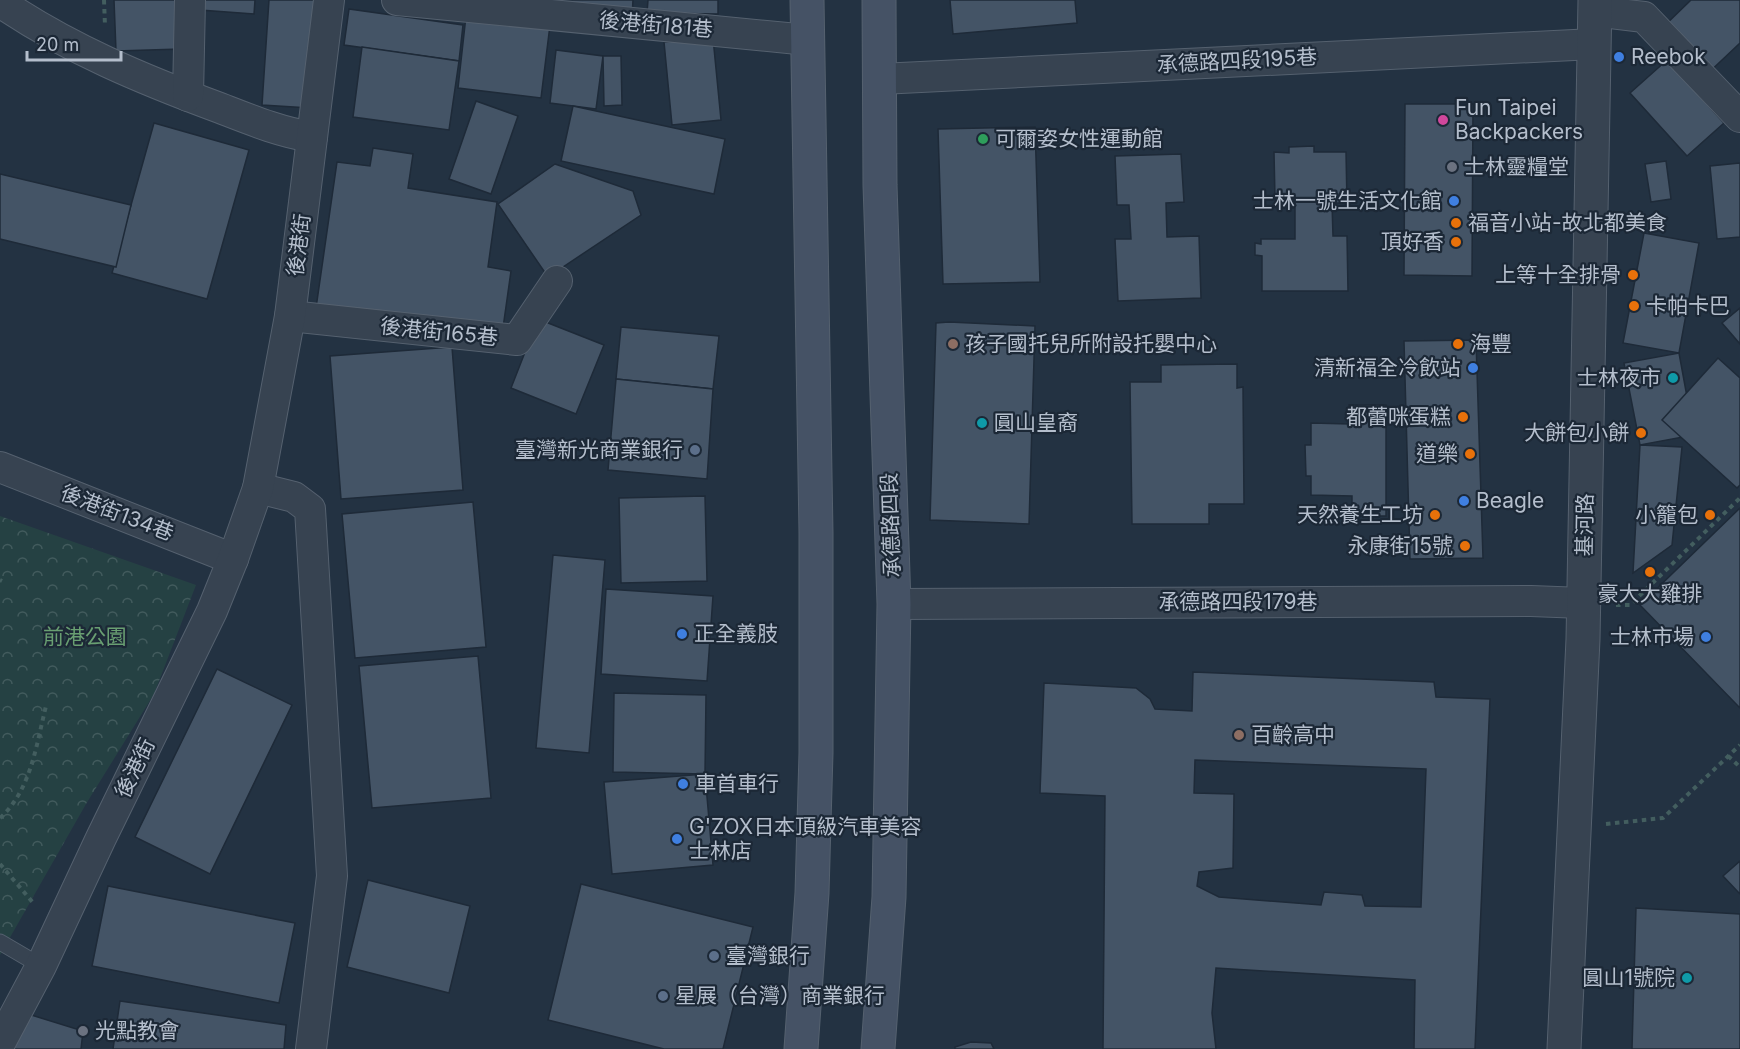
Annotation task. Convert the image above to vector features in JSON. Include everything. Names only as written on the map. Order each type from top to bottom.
[{"type":"main road","points":[[801,1049],[812,893],[816,753],[816,544],[807,0]]},
{"type":"main road","name":"承德路四段","points":[[878,1049],[889,897],[894,604],[880,185],[879,0]]},
{"type":"street","points":[[188,96],[190,0]]},
{"type":"street","name":"後港街","points":[[0,1043],[41,966],[212,611],[258,488],[290,316],[329,0]]},
{"type":"street","name":"後港街181巷","points":[[397,0],[808,40]]},
{"type":"street","points":[[0,2],[36,27],[106,61],[287,134],[312,136]]},
{"type":"street","points":[[1594,6],[1644,17],[1740,117]]},
{"type":"street","name":"基河路","points":[[1564,1049],[1583,603],[1594,6]]},
{"type":"street","name":"承德路四段195巷","points":[[880,79],[1594,44]]},
{"type":"street","name":"後港街165巷","points":[[290,316],[517,340],[557,281]]},
{"type":"street","name":"後港街134巷","points":[[0,467],[233,559]]},
{"type":"street","points":[[258,488],[294,497],[310,509],[332,876],[311,1049]]},
{"type":"street","name":"承德路四段179巷","points":[[894,604],[1531,601],[1583,603]]},
{"type":"lane","points":[[0,942],[41,966]]},
{"type":"path","points":[[1583,603],[1630,605],[1740,498]]},
{"type":"path","points":[[0,819],[12,808],[25,785],[46,706]]},
{"type":"path","points":[[1575,827],[1663,818],[1740,745]]},
{"type":"path","points":[[1728,756],[1740,767]]},
{"type":"path","points":[[0,864],[35,905]]},
{"type":"green space","name":"前港公園","points":[[0,516],[196,585],[154,694],[86,804],[0,955]]},
{"type":"building","points":[[114,0],[179,0],[181,49],[116,51]]},
{"type":"building","points":[[201,0],[255,0],[254,14],[200,10]]},
{"type":"building","points":[[269,0],[317,0],[310,108],[262,105]]},
{"type":"building","points":[[554,0],[633,0],[632,17],[553,13]]},
{"type":"building","points":[[648,0],[718,0],[718,14],[647,13]]},
{"type":"building","points":[[950,0],[1075,0],[1077,23],[953,34]]},
{"type":"building","points":[[1691,0],[1740,0],[1740,43],[1704,77],[1659,31]]},
{"type":"building","points":[[467,7],[551,17],[541,98],[458,88]]},
{"type":"building","points":[[349,9],[463,25],[459,61],[344,45]]},
{"type":"building","points":[[713,38],[721,120],[672,125],[664,42]]},
{"type":"building","points":[[362,47],[459,61],[449,130],[353,117]]},
{"type":"building","points":[[556,50],[603,56],[596,109],[550,103]]},
{"type":"building","points":[[603,56],[621,56],[622,105],[604,106]]},
{"type":"building","points":[[1667,60],[1724,123],[1687,156],[1630,93]]},
{"type":"building","points":[[476,101],[518,116],[491,194],[449,179]]},
{"type":"building","points":[[1405,104],[1473,104],[1472,276],[1404,275]]},
{"type":"building","points":[[573,106],[725,139],[714,194],[561,161]]},
{"type":"building","points":[[154,123],[249,150],[207,299],[112,273]]},
{"type":"building","points":[[1035,127],[1040,282],[943,284],[938,129]]},
{"type":"building","points":[[1314,146],[1314,152],[1346,152],[1347,203],[1332,203],[1333,236],[1347,236],[1348,291],[1262,291],[1262,256],[1255,255],[1255,243],[1261,244],[1261,239],[1295,239],[1295,199],[1275,199],[1274,152],[1289,153],[1289,147]]},
{"type":"building","points":[[373,148],[413,154],[408,188],[497,202],[488,267],[511,271],[502,335],[316,308],[337,162],[370,166]]},
{"type":"building","points":[[1181,154],[1184,202],[1166,203],[1167,237],[1199,236],[1201,298],[1118,301],[1115,239],[1131,239],[1129,205],[1117,205],[1115,156]]},
{"type":"building","points":[[1666,161],[1671,199],[1651,202],[1645,164]]},
{"type":"building","points":[[1740,163],[1740,237],[1717,239],[1710,166]]},
{"type":"building","points":[[555,164],[633,191],[641,215],[548,277],[498,204]]},
{"type":"building","points":[[0,174],[131,205],[116,267],[0,239]]},
{"type":"building","points":[[1644,233],[1699,243],[1679,353],[1623,343]]},
{"type":"building","points":[[1740,308],[1740,344],[1722,323]]},
{"type":"building","points":[[538,319],[604,345],[576,414],[511,388]]},
{"type":"building","name":"圓山皇裔","points":[[936,323],[1035,326],[1029,524],[930,520]]},
{"type":"building","points":[[621,327],[719,336],[713,389],[616,379]]},
{"type":"building","points":[[1476,340],[1483,558],[1410,559],[1404,341]]},
{"type":"building","points":[[452,347],[463,490],[341,499],[330,356]]},
{"type":"building","points":[[1679,353],[1694,435],[1640,445],[1624,363]]},
{"type":"building","points":[[1718,358],[1740,378],[1740,485],[1737,488],[1662,420]]},
{"type":"building","points":[[1237,364],[1237,388],[1243,387],[1244,504],[1209,504],[1209,524],[1132,524],[1130,382],[1161,382],[1161,365]]},
{"type":"building","points":[[616,379],[713,389],[707,479],[608,470]]},
{"type":"building","points":[[1349,405],[1386,405],[1386,516],[1352,516],[1352,496],[1311,495],[1311,476],[1306,476],[1305,445],[1311,445],[1311,423],[1349,424]]},
{"type":"building","points":[[1640,445],[1682,447],[1672,545],[1633,573]]},
{"type":"building","points":[[705,496],[707,581],[621,583],[619,498]]},
{"type":"building","points":[[473,502],[486,647],[355,658],[342,514]]},
{"type":"building","name":"士林市場","points":[[1740,508],[1740,708],[1640,605]]},
{"type":"building","points":[[553,555],[605,560],[589,753],[536,748]]},
{"type":"building","points":[[606,589],[713,596],[707,681],[601,674]]},
{"type":"building","points":[[478,656],[491,798],[372,808],[359,666]]},
{"type":"building","points":[[217,669],[292,705],[210,874],[135,837]]},
{"type":"building","points":[[1193,672],[1434,682],[1436,697],[1490,699],[1475,1049],[1414,1049],[1415,980],[1216,968],[1212,1013],[1216,1049],[1103,1049],[1105,796],[1040,793],[1044,683],[1136,688],[1150,699],[1155,709],[1192,711]],"holes":[[[1195,760],[1426,769],[1421,907],[1365,906],[1362,895],[1324,892],[1321,905],[1219,897],[1197,886],[1199,872],[1233,868],[1234,794],[1194,793]]]},
{"type":"building","points":[[614,693],[706,695],[705,774],[613,772]]},
{"type":"building","points":[[705,774],[713,865],[612,874],[604,782]]},
{"type":"building","points":[[1740,861],[1740,894],[1723,876]]},
{"type":"building","points":[[368,880],[470,906],[449,993],[347,967]]},
{"type":"building","points":[[581,884],[753,927],[723,1049],[664,1049],[548,1020]]},
{"type":"building","points":[[108,886],[295,923],[279,1003],[92,966]]},
{"type":"building","name":"圓山1號院","points":[[1636,908],[1740,914],[1740,1049],[1632,1049]]},
{"type":"building","points":[[120,1001],[286,1025],[284,1049],[113,1049]]},
{"type":"building","points":[[28,1014],[83,1031],[81,1049],[10,1049]]},
{"type":"building","points":[[971,1042],[991,1043],[994,1049],[955,1049],[955,1047]]},
{"type":"place","name":"Reebok","points":[[1619,57]]},
{"type":"place","name":"Fun Taipei Backpackers","points":[[1443,120]]},
{"type":"place","name":"可爾姿女性運動館","points":[[983,139]]},
{"type":"place","name":"士林靈糧堂","points":[[1452,167]]},
{"type":"place","name":"士林一號生活文化館","points":[[1454,201]]},
{"type":"place","name":"福音小站-故北都美食","points":[[1456,223]]},
{"type":"place","name":"頂好香","points":[[1456,242]]},
{"type":"place","name":"上等十全排骨","points":[[1633,275]]},
{"type":"place","name":"卡帕卡巴","points":[[1634,306]]},
{"type":"place","name":"孩子國托兒所附設托嬰中心","points":[[953,344]]},
{"type":"place","name":"海豐","points":[[1458,344]]},
{"type":"place","name":"清新福全冷飲站","points":[[1473,368]]},
{"type":"place","name":"士林夜市","points":[[1673,378]]},
{"type":"place","name":"都蕾咪蛋糕","points":[[1463,417]]},
{"type":"place","name":"圓山皇裔","points":[[982,423]]},
{"type":"place","name":"大餅包小餅","points":[[1641,433]]},
{"type":"place","name":"臺灣新光商業銀行","points":[[695,450]]},
{"type":"place","name":"道樂","points":[[1470,454]]},
{"type":"place","name":"Beagle","points":[[1464,501]]},
{"type":"place","name":"天然養生工坊","points":[[1435,515]]},
{"type":"place","name":"小籠包","points":[[1710,515]]},
{"type":"place","name":"永康街15號","points":[[1465,546]]},
{"type":"place","name":"豪大大雞排","points":[[1650,572]]},
{"type":"place","name":"正全義肢","points":[[682,634]]},
{"type":"place","name":"士林市場","points":[[1706,637]]},
{"type":"place","name":"百齡高中","points":[[1239,735]]},
{"type":"place","name":"車首車行","points":[[683,784]]},
{"type":"place","name":"G'ZOX日本頂級汽車美容 士林店","points":[[677,839]]},
{"type":"place","name":"臺灣銀行","points":[[714,956]]},
{"type":"place","name":"圓山1號院","points":[[1687,978]]},
{"type":"place","name":"星展（台灣）商業銀行","points":[[663,996]]},
{"type":"place","name":"光點教會","points":[[83,1031]]}]
